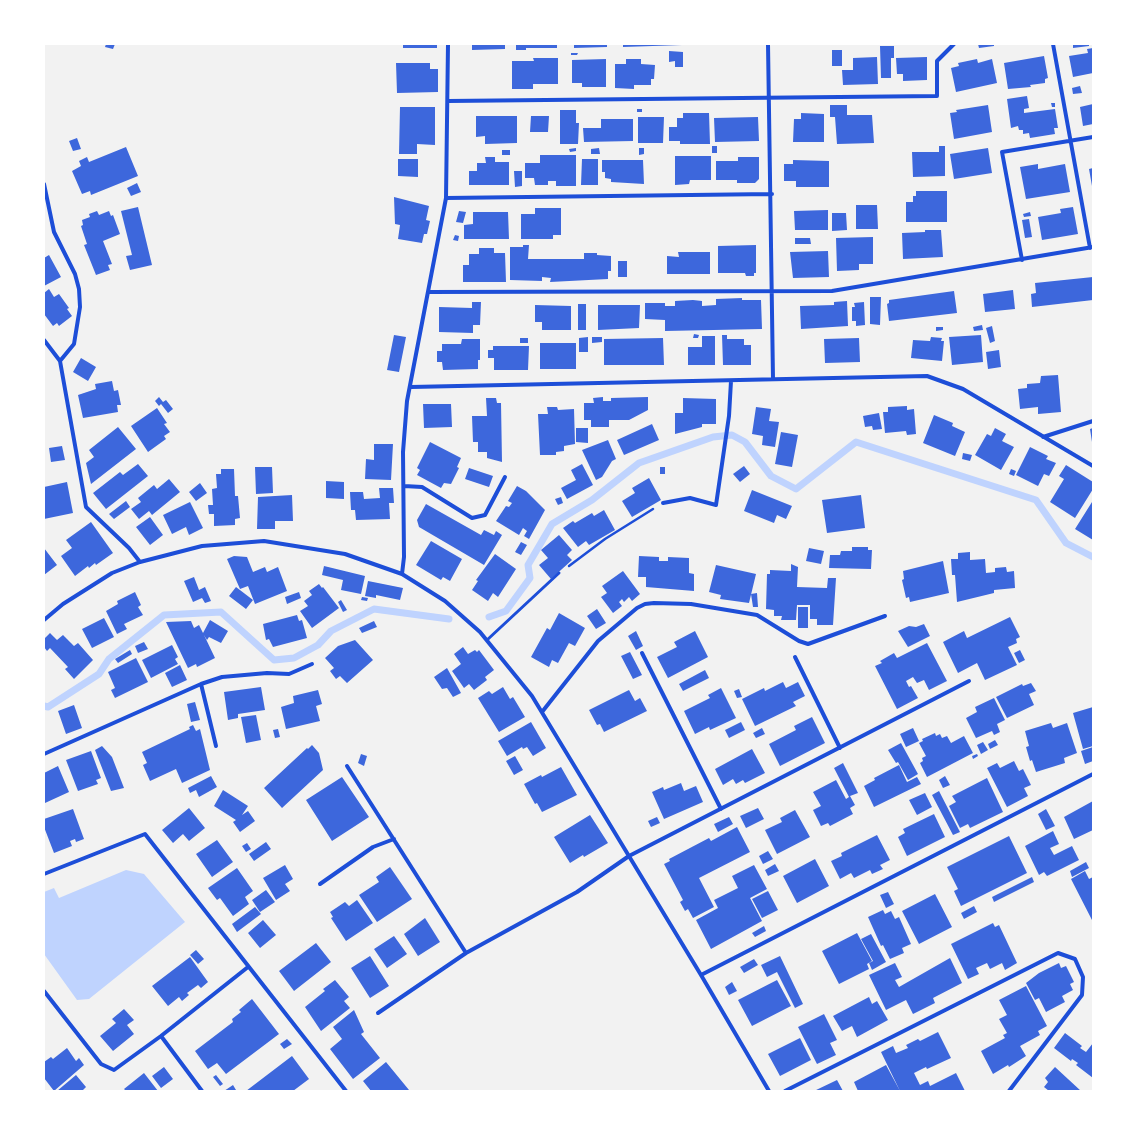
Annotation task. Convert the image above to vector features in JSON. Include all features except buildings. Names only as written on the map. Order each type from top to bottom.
[{"type":"street","points":[[402,574],[404,557],[403,452],[407,401],[411,387],[446,198],[448,44]]},
{"type":"street","points":[[768,44],[772,194],[773,379]]},
{"type":"street","points":[[448,101],[770,96],[937,96],[937,61],[954,44]]},
{"type":"street","points":[[428,292],[832,291],[1091,248],[1053,44]]},
{"type":"street","points":[[1022,260],[1002,152],[1093,137]]},
{"type":"street","points":[[44,184],[54,232],[75,274],[79,289],[80,307],[74,344],[60,361]]},
{"type":"street","points":[[446,198],[772,194]]},
{"type":"street","points":[[44,340],[60,361],[86,507],[129,548],[140,562]]},
{"type":"street","points":[[411,387],[927,376],[963,389],[1093,466]]},
{"type":"street","points":[[663,503],[690,498],[716,505],[729,416],[731,380]]},
{"type":"street","points":[[1043,437],[1093,421]]},
{"type":"street","points":[[404,486],[422,488],[472,518],[485,515],[505,477]]},
{"type":"street","points":[[44,620],[63,604],[112,573],[140,562],[202,546],[264,541],[345,554],[402,574],[445,601],[480,632],[532,696],[701,975],[769,1091]]},
{"type":"street","points":[[542,712],[598,640],[637,608],[645,604],[691,604],[757,615],[799,641],[808,644],[885,616]]},
{"type":"street","points":[[642,653],[721,809]]},
{"type":"street","points":[[795,657],[840,748]]},
{"type":"street","points":[[44,754],[200,684],[222,677],[267,673],[289,674],[312,664]]},
{"type":"street","points":[[378,1013],[466,953],[577,892],[629,856],[969,681]]},
{"type":"street","points":[[200,684],[216,746]]},
{"type":"street","points":[[347,766],[466,953]]},
{"type":"street","points":[[701,975],[1093,774]]},
{"type":"street","points":[[44,874],[145,834],[346,1091]]},
{"type":"street","points":[[320,884],[373,847],[394,839]]},
{"type":"street","points":[[785,1091],[1058,953],[1074,959],[1083,977],[1082,995],[1009,1091]]},
{"type":"street","points":[[44,991],[101,1064],[114,1070],[161,1036],[248,967]]},
{"type":"street","points":[[161,1036],[202,1091]]},
{"type":"lane","points":[[487,640],[559,573]]},
{"type":"path","points":[[559,573],[605,539],[663,503]]},
{"type":"water","points":[[126,870],[144,874],[185,922],[89,999],[77,1000],[44,954],[44,892],[54,888],[59,898]]},
{"type":"waterway","points":[[489,617],[506,611],[530,578],[528,565],[552,524],[592,500],[639,463],[713,437],[732,435],[745,442],[771,476],[796,489],[856,442],[1036,500],[1066,543],[1093,557]]},
{"type":"waterway","points":[[44,706],[48,707],[99,674],[109,659],[164,615],[221,612],[274,660],[294,658],[318,645],[331,631],[374,609],[449,619]]}]
